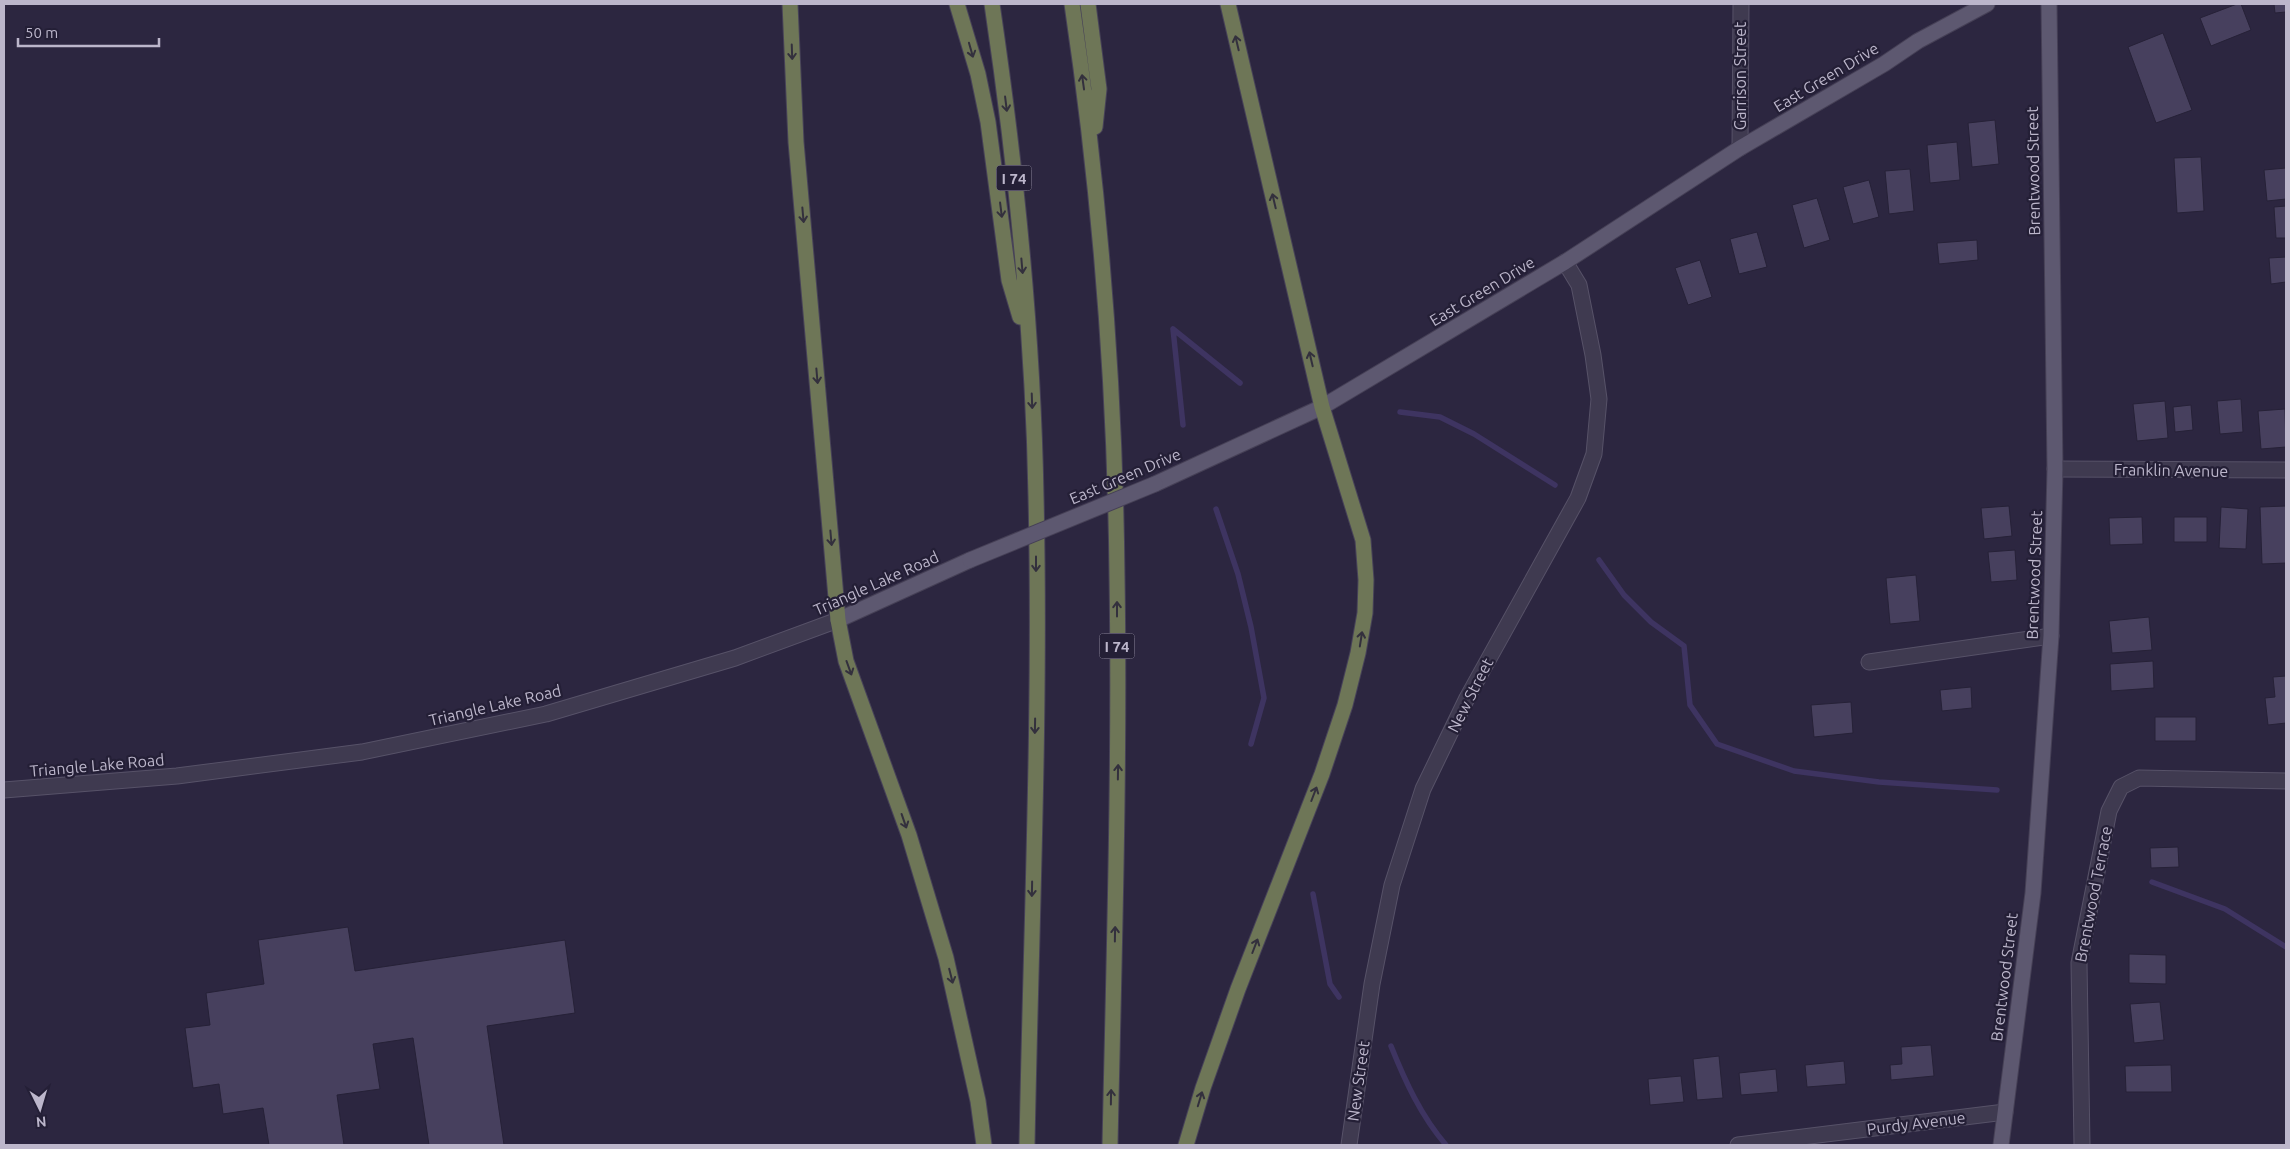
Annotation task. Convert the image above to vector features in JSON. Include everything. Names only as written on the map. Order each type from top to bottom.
[{"type":"highway","points":[[790,4],[796,142],[838,620],[846,661],[909,834],[946,958],[978,1101],[984,1145]]},
{"type":"highway","points":[[957,4],[978,74],[988,122],[1009,280],[1030,352]]},
{"type":"highway","name":"I 74","points":[[992,4],[1012,157],[1030,352],[1036,496],[1036,664],[1027,1145]]},
{"type":"highway","name":"I 74","points":[[1072,4],[1092,148],[1110,374],[1117,574],[1118,760],[1110,1145]]},
{"type":"highway","points":[[1088,4],[1099,89],[1092,148]]},
{"type":"highway","points":[[1186,1145],[1238,989],[1322,774],[1345,705],[1358,653],[1365,613],[1366,580],[1363,540],[1322,407],[1228,4]]},
{"type":"main road","name":"East Green Drive","points":[[970,560],[1155,484],[1322,407],[1565,262],[1740,148],[1884,64],[1918,40],[1987,4]]},
{"type":"main road","name":"Brentwood Street","points":[[2001,1145],[2033,893],[2051,636],[2055,468],[2049,4]]},
{"type":"main road","name":"Triangle Lake Road","points":[[838,620],[970,560]]},
{"type":"street","name":"Garrison Street","points":[[1740,148],[1741,4]]},
{"type":"street","name":"New Street","points":[[1349,1145],[1372,984],[1392,885],[1423,789],[1467,698],[1578,498],[1594,454],[1599,398],[1593,355],[1579,285],[1565,262]]},
{"type":"street","name":"Franklin Avenue","points":[[2055,468],[2286,470]]},
{"type":"street","name":"Triangle Lake Road","points":[[4,790],[177,776],[362,752],[546,714],[735,658],[838,620]]},
{"type":"street","points":[[1870,662],[2051,636]]},
{"type":"street","name":"Brentwood Terrace","points":[[2082,1145],[2079,963],[2109,811],[2120,787],[2139,778],[2286,781]]},
{"type":"street","name":"Purdy Avenue","points":[[1738,1145],[2005,1112]]},
{"type":"building","points":[[2241,4],[2251,30],[2211,46],[2200,18]]},
{"type":"building","points":[[2274,4],[2286,4],[2286,12],[2275,13]]},
{"type":"building","points":[[2163,33],[2192,110],[2156,123],[2128,47]]},
{"type":"building","points":[[1995,120],[1999,164],[1972,167],[1968,123]]},
{"type":"building","points":[[1957,142],[1960,180],[1930,183],[1927,145]]},
{"type":"building","points":[[2201,157],[2204,211],[2177,213],[2174,158]]},
{"type":"building","points":[[2286,168],[2286,199],[2267,201],[2264,170]]},
{"type":"building","points":[[1910,169],[1914,211],[1889,214],[1885,171]]},
{"type":"building","points":[[1869,180],[1879,217],[1853,224],[1843,187]]},
{"type":"building","points":[[1817,198],[1830,240],[1804,248],[1792,205]]},
{"type":"building","points":[[2286,206],[2286,238],[2276,238],[2274,207]]},
{"type":"building","points":[[1757,232],[1767,267],[1739,274],[1730,239]]},
{"type":"building","points":[[1977,240],[1978,260],[1939,264],[1937,243]]},
{"type":"building","points":[[2286,257],[2286,282],[2271,284],[2269,258]]},
{"type":"building","points":[[1700,260],[1712,297],[1688,305],[1675,268]]},
{"type":"building","points":[[2241,399],[2243,432],[2220,434],[2217,401]]},
{"type":"building","points":[[2165,401],[2168,438],[2137,441],[2133,404]]},
{"type":"building","points":[[2191,405],[2193,430],[2175,432],[2173,407]]},
{"type":"building","points":[[2285,409],[2286,447],[2261,449],[2258,411]]},
{"type":"building","points":[[2009,506],[2012,536],[1984,539],[1981,508]]},
{"type":"building","points":[[2286,506],[2286,563],[2262,564],[2260,507]]},
{"type":"building","points":[[2221,507],[2248,509],[2246,549],[2219,548]]},
{"type":"building","points":[[2142,517],[2143,544],[2110,545],[2109,518]]},
{"type":"building","points":[[2174,517],[2207,517],[2207,542],[2174,542]]},
{"type":"building","points":[[2015,550],[2017,580],[1991,582],[1988,552]]},
{"type":"building","points":[[1916,575],[1920,621],[1890,624],[1886,578]]},
{"type":"building","points":[[2149,617],[2152,650],[2112,653],[2109,621]]},
{"type":"building","points":[[2153,661],[2154,688],[2111,691],[2110,664]]},
{"type":"building","points":[[2286,676],[2286,723],[2268,725],[2265,698],[2275,697],[2273,677]]},
{"type":"building","points":[[1971,687],[1972,708],[1942,711],[1940,690]]},
{"type":"building","points":[[1851,702],[1853,733],[1814,737],[1811,705]]},
{"type":"building","points":[[2155,717],[2196,717],[2196,741],[2155,741]]},
{"type":"building","points":[[2178,847],[2179,867],[2151,868],[2150,848]]},
{"type":"building","points":[[348,927],[355,971],[565,940],[575,1013],[487,1026],[504,1145],[429,1145],[413,1038],[373,1044],[380,1089],[337,1095],[344,1145],[269,1145],[263,1108],[223,1114],[219,1084],[193,1088],[185,1028],[210,1025],[206,993],[264,984],[258,940]]},
{"type":"building","points":[[2129,954],[2166,955],[2166,984],[2129,983]]},
{"type":"building","points":[[2160,1002],[2164,1040],[2134,1043],[2130,1004]]},
{"type":"building","points":[[1931,1045],[1934,1076],[1891,1080],[1890,1065],[1902,1064],[1901,1047]]},
{"type":"building","points":[[1719,1056],[1723,1098],[1697,1100],[1693,1059]]},
{"type":"building","points":[[1844,1061],[1846,1084],[1807,1087],[1805,1065]]},
{"type":"building","points":[[2171,1065],[2172,1092],[2126,1092],[2125,1066]]},
{"type":"building","points":[[1776,1069],[1778,1092],[1741,1095],[1739,1073]]},
{"type":"building","points":[[1681,1076],[1684,1102],[1650,1105],[1648,1079]]},
{"type":"waterway","points":[[1173,329],[1183,425]]},
{"type":"waterway","points":[[1173,329],[1240,383]]},
{"type":"waterway","points":[[1400,412],[1440,417],[1474,434],[1555,485]]},
{"type":"waterway","points":[[1216,509],[1238,574],[1251,627],[1264,698],[1251,744]]},
{"type":"waterway","points":[[1599,560],[1624,595],[1651,622],[1684,646],[1690,705],[1717,744],[1794,771],[1879,782],[1997,790]]},
{"type":"waterway","points":[[2152,882],[2225,909],[2286,947]]},
{"type":"waterway","points":[[1313,894],[1330,984],[1339,997]]},
{"type":"waterway","points":[[1391,1046],[1414,1098],[1446,1145]]}]
